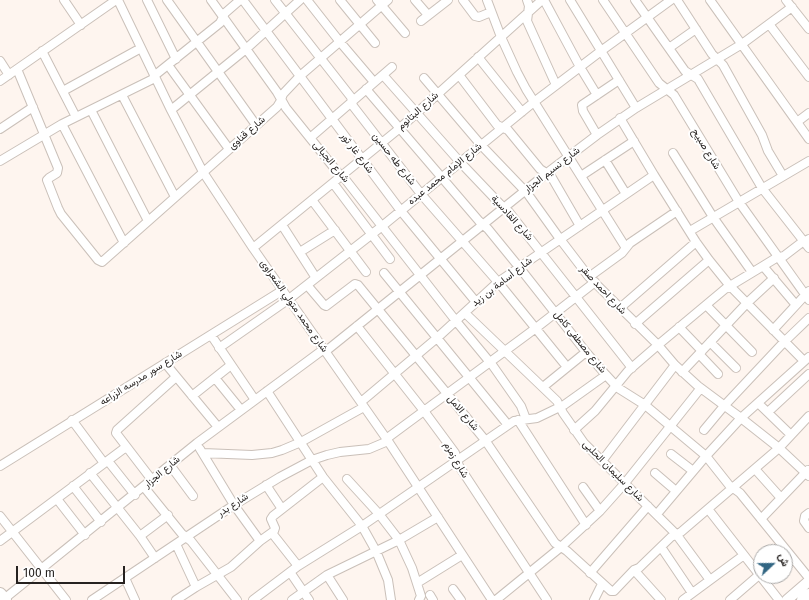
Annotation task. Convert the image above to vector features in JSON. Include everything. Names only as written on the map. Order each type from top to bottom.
[{"type":"highway","points":[[0,594],[4,600]]},
{"type":"main road","points":[[787,600],[809,581]]},
{"type":"main road","points":[[802,600],[809,594]]},
{"type":"street","points":[[64,0],[81,25]]},
{"type":"street","points":[[0,81],[117,0]]},
{"type":"street","name":"شارع محمد متولي الشعراوى","points":[[117,0],[203,172],[253,248],[387,440],[492,600]]},
{"type":"street","points":[[147,0],[176,59]]},
{"type":"street","points":[[167,0],[256,125]]},
{"type":"street","name":"شارع الجبالى","points":[[211,0],[277,92],[286,108],[345,179],[381,227],[490,362],[521,406],[522,419],[586,525]]},
{"type":"street","points":[[0,161],[45,133],[155,77],[220,23],[225,13],[240,0]]},
{"type":"street","name":"شارع غار ثور","points":[[243,0],[401,211],[476,302]]},
{"type":"street","name":"شارع طه حسين","points":[[275,0],[351,97],[353,106],[421,194],[498,282],[567,367]]},
{"type":"street","points":[[171,110],[246,49],[300,0]]},
{"type":"street","points":[[308,0],[340,42],[374,82]]},
{"type":"street","points":[[340,0],[374,43]]},
{"type":"street","points":[[415,0],[428,15]]},
{"type":"street","points":[[421,21],[447,0]]},
{"type":"street","points":[[462,0],[475,16],[479,17],[491,12]]},
{"type":"street","points":[[487,0],[501,37],[517,72],[568,157],[626,248]]},
{"type":"street","points":[[527,0],[529,6],[527,21],[556,86]]},
{"type":"street","points":[[543,0],[597,95]]},
{"type":"street","name":"شارع البتانوم","points":[[253,248],[400,128],[543,0]]},
{"type":"street","points":[[570,0],[636,108]]},
{"type":"street","name":"شارع صبيح","points":[[603,0],[659,82],[674,95],[739,202],[779,258],[808,295]]},
{"type":"street","points":[[574,430],[595,411],[632,368],[678,327],[730,286],[752,272],[784,256],[807,242],[762,188],[698,79],[685,71],[636,0]]},
{"type":"street","name":"شارع الإمام محمد عبده","points":[[219,348],[308,285],[534,102],[625,32],[671,0]]},
{"type":"street","points":[[676,0],[712,54],[718,59],[726,71],[762,135],[768,151],[783,176]]},
{"type":"street","points":[[710,0],[809,139]]},
{"type":"street","points":[[382,2],[405,33]]},
{"type":"street","name":"شارع قناوى","points":[[45,133],[59,169],[57,173],[47,180],[58,208],[98,260],[100,262],[103,261],[279,105],[283,94],[300,76],[360,25],[382,2]]},
{"type":"street","points":[[789,3],[809,29]]},
{"type":"street","name":"شارع نسيم الجزار","points":[[325,350],[597,135],[620,118],[666,89],[742,44],[769,24],[789,3]]},
{"type":"street","points":[[769,24],[809,77]]},
{"type":"street","points":[[669,48],[696,29]]},
{"type":"street","points":[[63,91],[141,48]]},
{"type":"street","points":[[42,51],[76,117]]},
{"type":"street","points":[[478,57],[522,112]]},
{"type":"street","points":[[0,61],[9,75]]},
{"type":"street","points":[[168,65],[228,149]]},
{"type":"street","points":[[310,138],[392,67]]},
{"type":"street","points":[[17,69],[45,133]]},
{"type":"street","name":"شارع القادسية","points":[[383,75],[460,162],[505,208],[632,368]]},
{"type":"street","points":[[459,75],[497,125],[508,130],[540,168],[553,178],[580,226]]},
{"type":"street","name":"شارع احمد صقر","points":[[424,78],[481,145],[525,191],[592,280],[700,389],[741,418],[808,473]]},
{"type":"street","points":[[597,135],[582,108],[585,103],[619,80]]},
{"type":"street","name":"شارع مصطفى كامل","points":[[366,89],[441,178],[483,226],[488,229],[606,375],[616,386],[645,405],[706,456],[729,485],[740,493],[809,578]]},
{"type":"street","points":[[122,95],[175,197]]},
{"type":"street","points":[[0,129],[33,107]]},
{"type":"street","points":[[91,110],[148,221]]},
{"type":"street","points":[[797,122],[809,113]]},
{"type":"street","points":[[620,118],[654,175],[709,260],[730,286],[784,342],[806,359],[741,418],[656,514]]},
{"type":"street","points":[[62,124],[124,243]]},
{"type":"street","points":[[581,176],[634,141]]},
{"type":"street","points":[[673,153],[713,217],[752,272]]},
{"type":"street","points":[[606,160],[626,194]]},
{"type":"street","points":[[690,231],[809,161]]},
{"type":"street","name":"شارع أسامة بن زيد","points":[[202,453],[262,455],[282,450],[301,442],[362,405],[498,282],[654,175]]},
{"type":"street","points":[[333,183],[390,259]]},
{"type":"street","points":[[312,200],[366,272]]},
{"type":"street","name":"شارع بدر","points":[[92,600],[234,505],[266,485],[312,460],[334,453],[369,449],[387,440],[556,313],[576,297],[592,280],[622,253],[630,243],[677,211]]},
{"type":"street","points":[[282,225],[316,278]]},
{"type":"street","points":[[300,252],[335,230]]},
{"type":"street","points":[[620,308],[696,242]]},
{"type":"street","points":[[635,324],[709,260]]},
{"type":"street","points":[[763,266],[796,305]]},
{"type":"street","points":[[384,273],[508,425]]},
{"type":"street","points":[[682,372],[747,303],[774,278]]},
{"type":"street","name":"شارع الامل","points":[[308,285],[326,306],[357,284],[486,440],[555,543],[567,551],[612,592],[634,570]]},
{"type":"street","name":"شارع سور مدرسه الزراعه","points":[[0,466],[283,290]]},
{"type":"street","points":[[773,330],[796,305],[808,295]]},
{"type":"street","points":[[706,305],[752,352]]},
{"type":"street","name":"شارع سليمان الحلبى","points":[[465,312],[557,401],[563,413],[584,443],[676,534],[710,580]]},
{"type":"street","points":[[704,430],[724,406],[784,342],[809,318]]},
{"type":"street","name":"شارع زمزم","points":[[357,326],[424,411],[455,454],[459,466],[547,600]]},
{"type":"street","points":[[678,327],[718,374]]},
{"type":"street","points":[[211,335],[255,400]]},
{"type":"street","points":[[710,342],[736,368]]},
{"type":"street","name":"شارع الجزار","points":[[4,600],[218,427],[325,350]]},
{"type":"street","points":[[543,387],[586,352]]},
{"type":"street","points":[[165,363],[218,427]]},
{"type":"street","points":[[192,396],[231,365]]},
{"type":"street","points":[[602,461],[675,365]]},
{"type":"street","points":[[253,600],[298,566],[362,526],[508,425],[522,419],[537,418],[567,404],[606,375]]},
{"type":"street","points":[[152,480],[116,434],[116,431],[176,377]]},
{"type":"street","points":[[215,378],[240,410]]},
{"type":"street","points":[[768,412],[807,379]]},
{"type":"street","points":[[496,600],[561,547],[600,511],[625,483],[700,389]]},
{"type":"street","points":[[267,391],[323,477],[362,526],[376,551],[388,580],[391,600]]},
{"type":"street","points":[[758,403],[791,435]]},
{"type":"street","points":[[661,600],[634,570],[639,568],[671,537],[681,532],[779,448],[809,416]]},
{"type":"street","points":[[72,420],[135,495]]},
{"type":"street","points":[[197,444],[234,505],[260,541]]},
{"type":"street","points":[[0,541],[126,447]]},
{"type":"street","points":[[671,454],[693,471]]},
{"type":"street","points":[[170,465],[193,496]]},
{"type":"street","points":[[755,469],[781,498]]},
{"type":"street","points":[[90,473],[140,536],[155,558]]},
{"type":"street","points":[[655,473],[676,491]]},
{"type":"street","points":[[761,519],[808,473]]},
{"type":"street","points":[[176,600],[231,567],[260,541],[272,533],[275,530],[271,517],[323,477]]},
{"type":"street","points":[[347,479],[379,514],[399,540],[412,568],[421,596],[419,600]]},
{"type":"street","points":[[266,485],[282,509]]},
{"type":"street","points":[[74,486],[101,522]]},
{"type":"street","points":[[144,487],[191,541],[237,600]]},
{"type":"street","points":[[583,487],[600,511]]},
{"type":"street","points":[[57,498],[85,535]]},
{"type":"street","points":[[590,573],[648,506]]},
{"type":"street","points":[[708,509],[753,567]]},
{"type":"street","points":[[809,513],[804,518],[805,523],[809,528]]},
{"type":"street","points":[[140,536],[168,515]]},
{"type":"street","points":[[0,516],[66,600]]},
{"type":"street","points":[[292,600],[327,575],[399,540],[438,517]]},
{"type":"street","points":[[272,533],[298,566]]},
{"type":"street","points":[[176,544],[196,587]]},
{"type":"street","points":[[661,547],[692,594]]},
{"type":"street","points":[[417,583],[462,555]]},
{"type":"street","points":[[683,600],[744,555]]},
{"type":"street","points":[[290,572],[309,600]]},
{"type":"street","points":[[327,575],[343,600]]},
{"type":"street","points":[[125,578],[135,600]]},
{"type":"street","points":[[730,600],[753,580]]},
{"type":"street","points":[[594,600],[602,584]]},
{"type":"street","points":[[766,584],[779,600]]},
{"type":"street","points":[[453,589],[461,600]]}]
